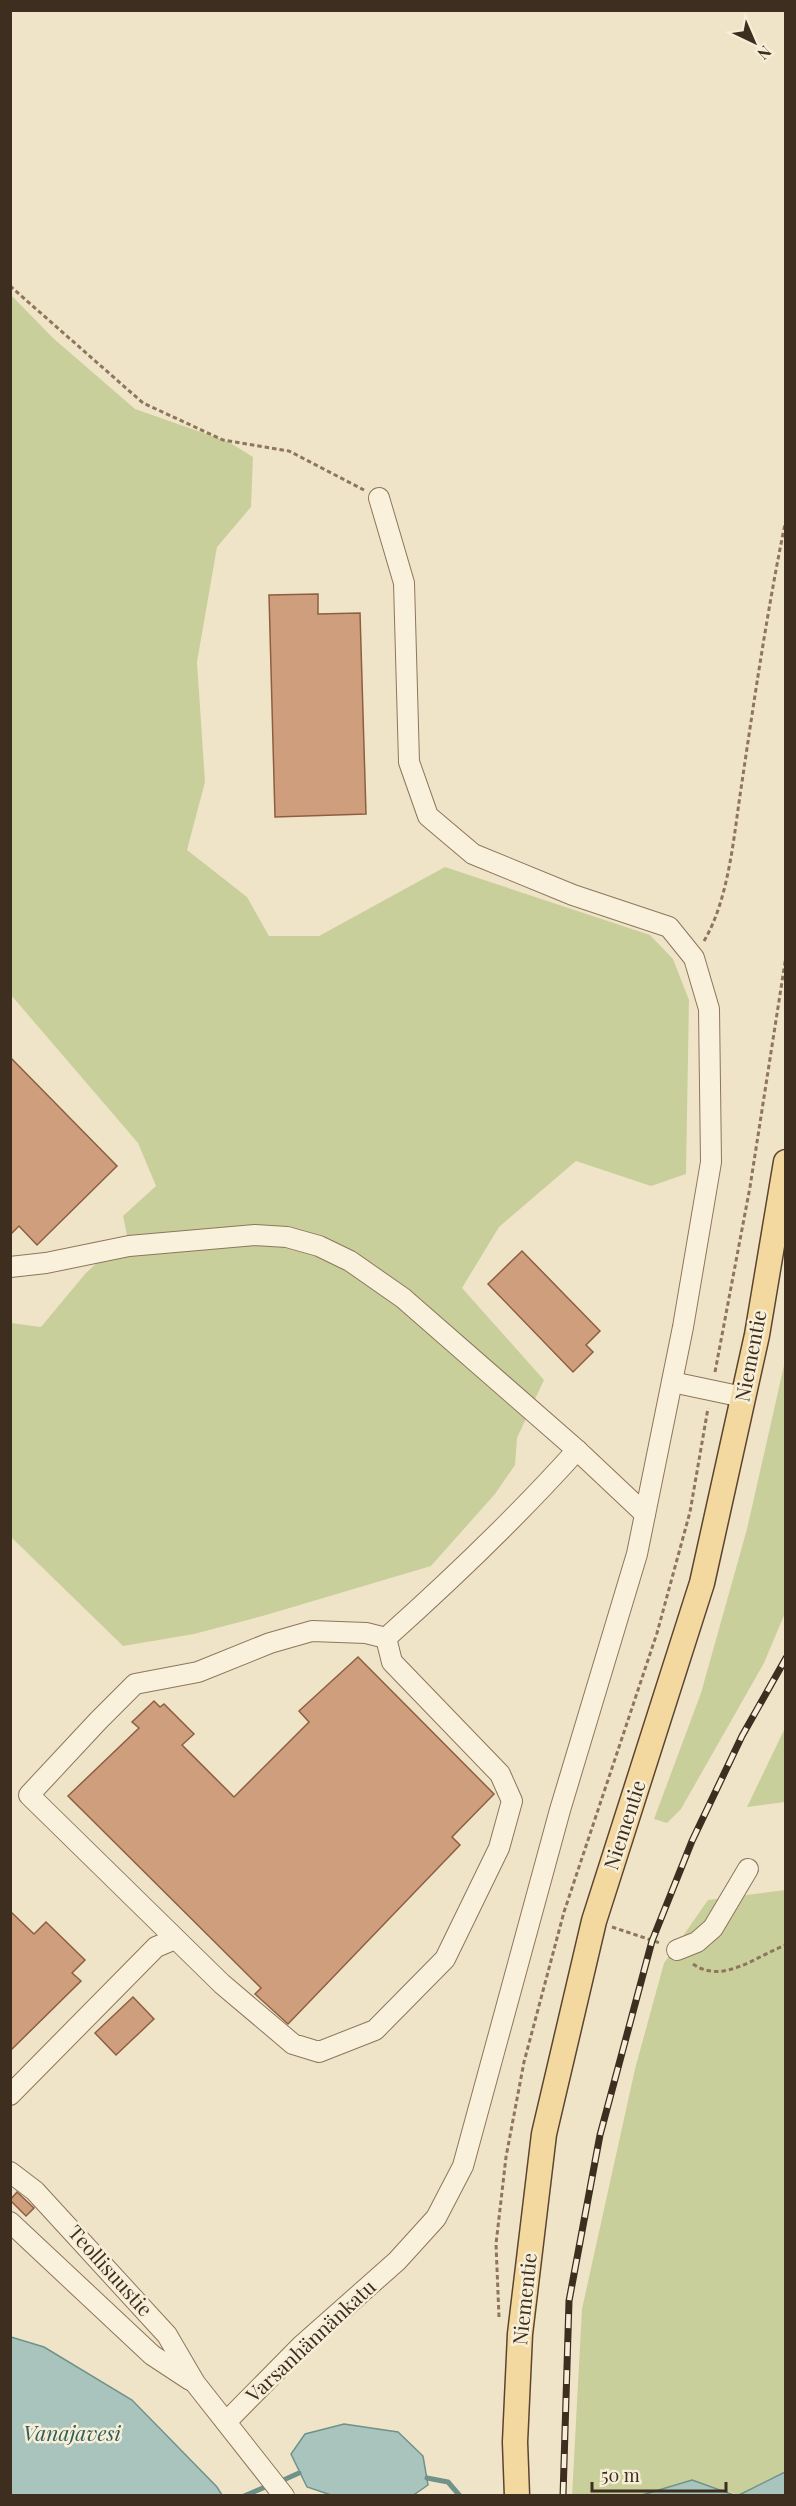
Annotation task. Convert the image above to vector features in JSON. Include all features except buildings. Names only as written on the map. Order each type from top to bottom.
[{"type":"main road","name":"Niementie","points":[[517,2496],[515,2442],[519,2334],[544,2134],[594,1921],[702,1583],[757,1335],[786,1162]]},
{"type":"lane","points":[[379,498],[404,583],[409,762],[428,816],[472,854],[573,895],[669,927],[694,958]]},
{"type":"lane","name":"Varsanhännänkatu","points":[[226,2422],[301,2346],[397,2261],[436,2218],[463,2166],[560,1810],[637,1554],[672,1382],[711,1162],[709,1009],[694,958]]},
{"type":"lane","points":[[10,1267],[46,1263],[129,1246],[255,1235],[286,1237],[319,1246],[350,1261],[403,1298],[577,1450],[645,1514]]},
{"type":"lane","points":[[672,1382],[743,1397]]},
{"type":"lane","points":[[386,1638],[468,1564],[536,1496],[577,1450]]},
{"type":"lane","points":[[312,1631],[366,1633],[386,1638],[392,1662],[500,1774],[512,1801],[499,1848],[445,1959],[375,2030],[319,2052],[292,2044],[222,1984],[29,1796],[135,1684],[198,1672],[270,1643],[312,1631]]},
{"type":"lane","points":[[677,1950],[697,1942],[713,1928],[748,1869]]},
{"type":"lane","points":[[10,2095],[156,1947],[175,1939]]},
{"type":"lane","name":"Teollisuustie","points":[[10,2172],[35,2191],[167,2335],[195,2383],[284,2496]]},
{"type":"lane","name":"Teollisuustie","points":[[10,2222],[152,2355],[195,2383]]},
{"type":"path","points":[[10,286],[143,403],[223,440],[289,451],[379,498]]},
{"type":"path","points":[[694,958],[715,923],[730,857],[771,596],[786,519]]},
{"type":"path","points":[[499,2325],[496,2244],[506,2157],[524,2062],[564,1912],[657,1633],[690,1512],[750,1187],[786,956]]},
{"type":"green space","points":[[11,295],[53,338],[135,409],[229,442],[253,457],[251,507],[217,547],[197,662],[205,782],[187,850],[247,897],[269,936],[319,936],[445,867],[650,935],[673,959],[689,1000],[686,1174],[651,1186],[576,1161],[499,1227],[462,1288],[544,1380],[517,1438],[515,1465],[495,1494],[431,1566],[194,1634],[123,1646],[11,1537],[11,1323],[41,1327],[85,1274],[127,1235],[123,1216],[156,1186],[138,1143],[11,995]]},
{"type":"green space","points":[[785,1361],[785,1613],[764,1663],[681,1809],[667,1823],[654,1819],[701,1693],[747,1529]]},
{"type":"green space","points":[[785,1728],[785,1802],[747,1807]]},
{"type":"green space","points":[[785,1890],[785,2472],[739,2495],[692,2480],[642,2495],[572,2496],[582,2309],[635,2069],[664,1963],[708,1900]]},
{"type":"water","name":"Vanajavesi","points":[[11,2337],[44,2347],[132,2400],[217,2487],[222,2495],[11,2495]]},
{"type":"water","points":[[344,2424],[398,2432],[423,2456],[428,2485],[412,2496],[331,2495],[307,2487],[291,2454],[305,2434]]},
{"type":"water","points":[[785,2472],[785,2495],[739,2495]]},
{"type":"water","points":[[692,2480],[734,2495],[642,2495]]},
{"type":"waterway","points":[[279,2482],[299,2473]]},
{"type":"waterway","points":[[427,2478],[448,2482],[460,2496]]},
{"type":"waterway","points":[[244,2496],[270,2485]]},
{"type":"railway","points":[[563,2496],[569,2301],[600,2135],[652,1941],[692,1841],[742,1736],[786,1658]]}]
